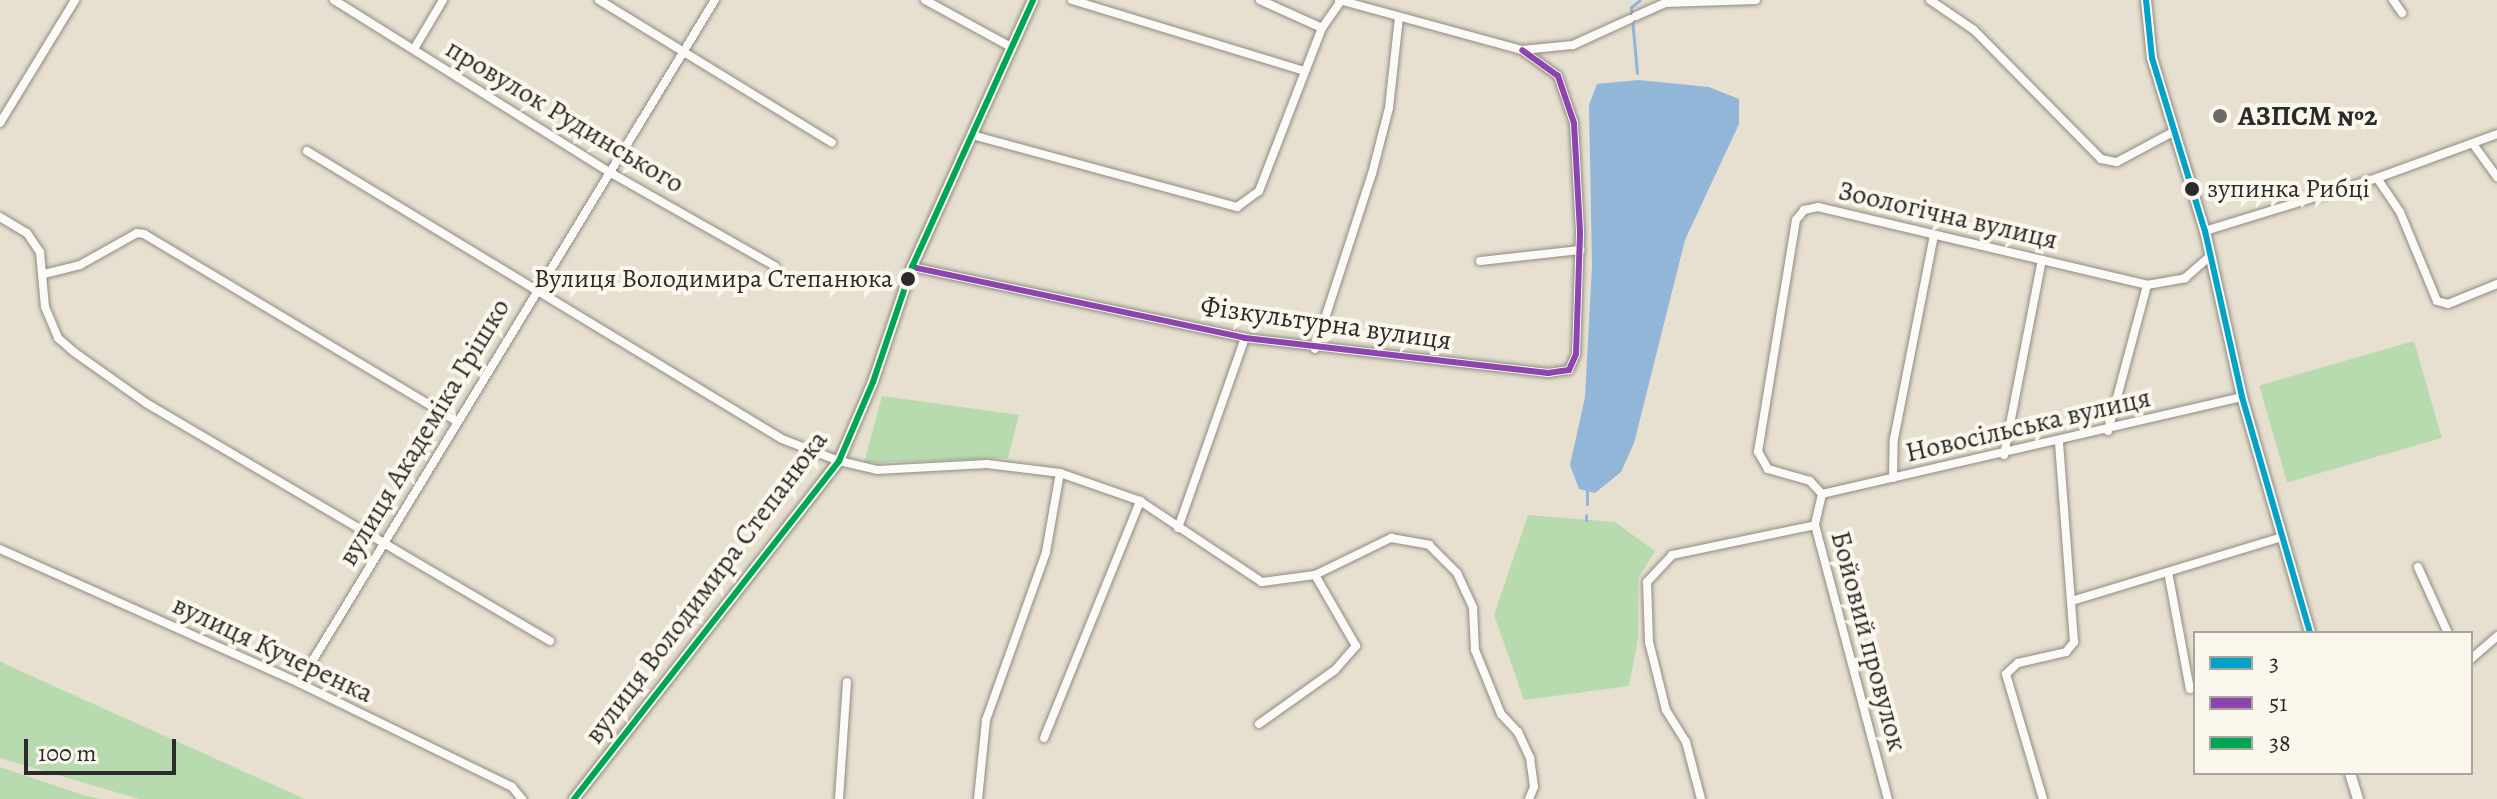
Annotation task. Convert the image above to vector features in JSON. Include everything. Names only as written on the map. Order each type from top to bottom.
[{"type":"street","points":[[0,123],[75,0]]},
{"type":"street","name":"провулок Рудинського","points":[[334,0],[611,173],[775,266]]},
{"type":"street","points":[[414,49],[443,0]]},
{"type":"street","points":[[599,0],[832,143]]},
{"type":"street","name":"вулиця Академіка Грішко","points":[[299,683],[455,420],[611,173],[715,0]]},
{"type":"street","points":[[925,0],[1011,47]]},
{"type":"street","name":"вулиця Володимира Степанюка","points":[[574,799],[839,461],[873,382],[912,267],[1033,0]]},
{"type":"street","points":[[1072,0],[1304,71]]},
{"type":"street","points":[[1260,0],[1322,28]]},
{"type":"street","points":[[972,135],[996,146],[1237,207],[1259,191],[1322,28],[1339,1],[1522,50],[1573,45],[1665,3],[1756,0]]},
{"type":"street","points":[[1930,0],[1974,30],[2101,159],[2117,162],[2173,132]]},
{"type":"street","points":[[2146,0],[2152,58],[2205,231],[2242,397],[2309,631]]},
{"type":"street","points":[[2393,0],[2402,13]]},
{"type":"street","points":[[1315,349],[1372,174],[1389,108],[1399,18]]},
{"type":"street","points":[[1480,261],[1580,250],[1574,123],[1558,76],[1522,50]]},
{"type":"street","points":[[2205,231],[2377,178],[2497,134]]},
{"type":"street","points":[[2473,144],[2497,177]]},
{"type":"street","points":[[307,151],[782,439],[839,461],[877,470],[987,464],[1060,473],[1140,501],[1262,582],[1315,575],[1391,538],[1429,545],[1457,573],[1473,608],[1475,650],[1501,714],[1518,732],[1530,758],[1534,787],[1529,799]]},
{"type":"street","points":[[2377,178],[2400,212],[2437,301],[2448,304],[2497,284]]},
{"type":"street","name":"Зоологічна вулиця","points":[[1822,494],[1810,481],[1768,469],[1758,452],[1796,220],[1804,210],[1818,207],[2147,285],[2185,278],[2210,256]]},
{"type":"street","points":[[0,217],[27,233],[40,252],[45,307],[58,338],[146,403],[384,539],[550,641]]},
{"type":"street","points":[[44,274],[80,265],[137,233],[144,234],[455,420]]},
{"type":"street","points":[[1893,478],[1894,439],[1934,236]]},
{"type":"street","name":"Фізкультурна вулиця","points":[[912,267],[1245,338],[1315,349],[1548,373],[1569,370],[1576,354],[1580,250]]},
{"type":"street","points":[[2004,455],[2042,260]]},
{"type":"street","points":[[2108,431],[2147,285]]},
{"type":"street","points":[[1178,528],[1245,338]]},
{"type":"street","name":"Новосільська вулиця","points":[[1822,494],[2108,431],[2242,397]]},
{"type":"street","points":[[2043,799],[2006,674],[2018,663],[2071,648],[2075,600],[2059,442]]},
{"type":"street","points":[[978,799],[986,720],[1046,552],[1060,473]]},
{"type":"street","name":"Бойовий провулок","points":[[1822,494],[1815,525],[1888,799]]},
{"type":"street","points":[[1044,738],[1140,501]]},
{"type":"street","points":[[1701,799],[1686,742],[1666,710],[1649,642],[1647,582],[1672,555],[1815,525]]},
{"type":"street","points":[[2075,600],[2282,537]]},
{"type":"street","name":"вулиця Кучеренка","points":[[0,549],[299,683],[512,787],[522,799]]},
{"type":"street","points":[[2418,567],[2447,631]]},
{"type":"street","points":[[2168,572],[2190,689]]},
{"type":"street","points":[[1259,724],[1335,670],[1356,646],[1315,575]]},
{"type":"street","points":[[2473,657],[2497,636]]},
{"type":"street","points":[[839,799],[847,682]]},
{"type":"street","points":[[2351,775],[2358,799]]},
{"type":"green space","points":[[2414,341],[2442,438],[2287,482],[2259,385]]},
{"type":"green space","points":[[882,396],[1019,415],[1008,458],[864,463]]},
{"type":"green space","points":[[1528,515],[1615,522],[1655,551],[1638,579],[1638,639],[1629,686],[1524,700],[1494,615]]},
{"type":"green space","points":[[0,661],[305,799],[139,799],[0,758]]},
{"type":"green space","points":[[0,767],[83,795],[100,799],[0,799]]},
{"type":"water","points":[[1638,80],[1709,87],[1739,99],[1739,124],[1685,240],[1634,443],[1621,472],[1595,493],[1579,489],[1570,465],[1585,397],[1592,266],[1589,105],[1597,84]]},
{"type":"waterway","points":[[1637,73],[1631,7],[1640,0]]},
{"type":"waterway","points":[[1587,491],[1587,504]]},
{"type":"waterway","points":[[1586,515],[1586,520]]},
{"type":"transit line","name":"38","points":[[574,799],[839,461],[873,382],[912,267],[1033,0]]},
{"type":"transit line","name":"3","points":[[2146,0],[2152,58],[2205,231],[2242,397],[2309,631]]},
{"type":"transit line","name":"51","points":[[912,267],[1245,338],[1548,373],[1569,370],[1576,354],[1580,231],[1574,123],[1558,76],[1522,50]]},
{"type":"place","name":"АЗПСМ №2","points":[[2220,116]]},
{"type":"place","name":"зупинка Рибці","points":[[2192,189]]},
{"type":"place","name":"Вулиця Володимира Степанюка","points":[[908,279]]}]
